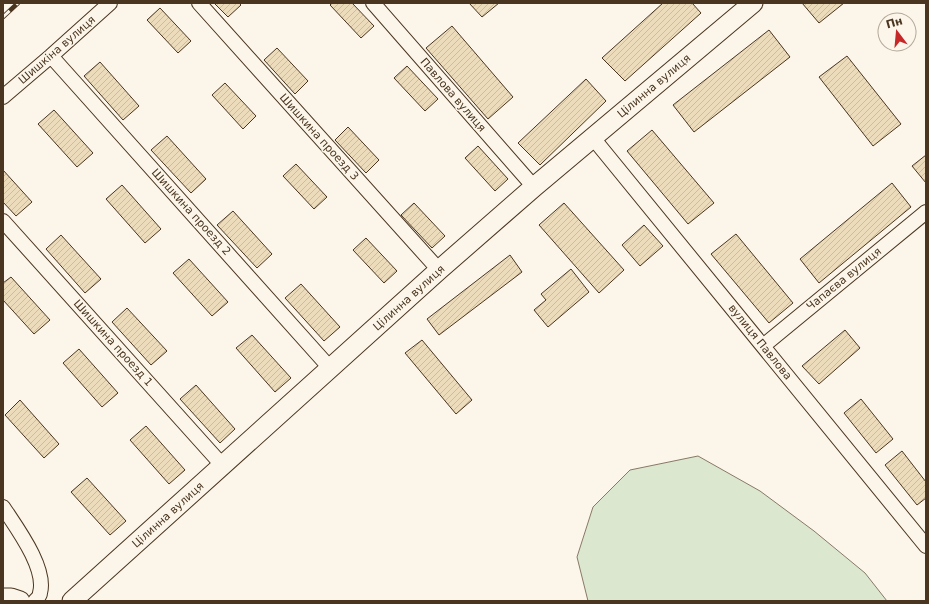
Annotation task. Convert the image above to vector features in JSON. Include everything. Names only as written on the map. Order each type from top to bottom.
[{"type":"street","name":"Шишкіна вулиця","points":[[3,97],[110,3]]},
{"type":"street","name":"Шишкина проезд 3","points":[[199,3],[439,270]]},
{"type":"street","name":"Павлова вулиця","points":[[373,3],[534,187]]},
{"type":"street","name":"Цілинна вулиця","points":[[72,601],[439,270],[534,187],[753,3]]},
{"type":"street","name":"Шишкина проезд 2","points":[[51,56],[330,368]]},
{"type":"street","name":"вулиця Павлова","points":[[593,138],[926,546]]},
{"type":"street","name":"Чапаєва вулиця","points":[[763,346],[926,212]]},
{"type":"street","name":"Шишкина проезд 1","points":[[3,221],[223,466]]},
{"type":"street","points":[[3,507],[33,554],[40,578],[40,593],[35,601]]},
{"type":"street","points":[[3,598],[11,598],[20,601]]},
{"type":"green space","points":[[698,456],[760,491],[814,531],[865,573],[887,601],[588,601],[577,557],[593,507],[630,470]]},
{"type":"building","points":[[214,3],[239,3],[241,5],[228,17]]},
{"type":"building","points":[[332,3],[352,3],[374,26],[361,38],[330,5]]},
{"type":"building","points":[[469,3],[499,3],[482,17]]},
{"type":"building","points":[[663,3],[692,3],[701,13],[625,81],[602,58]]},
{"type":"building","points":[[802,3],[844,3],[819,23]]},
{"type":"building","points":[[160,8],[191,41],[178,53],[147,20]]},
{"type":"building","points":[[452,26],[513,97],[488,119],[426,48]]},
{"type":"building","points":[[769,30],[790,57],[694,132],[673,105]]},
{"type":"building","points":[[277,48],[308,81],[295,94],[264,60]]},
{"type":"building","points":[[847,56],[901,124],[873,146],[819,77]]},
{"type":"building","points":[[100,62],[139,106],[123,120],[84,76]]},
{"type":"building","points":[[407,66],[438,99],[425,111],[394,78]]},
{"type":"building","points":[[586,79],[606,101],[540,165],[518,143]]},
{"type":"building","points":[[225,83],[256,116],[243,129],[212,95]]},
{"type":"building","points":[[54,110],[93,153],[77,167],[38,124]]},
{"type":"building","points":[[348,127],[379,160],[366,173],[335,140]]},
{"type":"building","points":[[652,130],[714,203],[688,224],[627,151]]},
{"type":"building","points":[[167,136],[206,179],[191,193],[151,150]]},
{"type":"building","points":[[478,146],[508,179],[495,191],[465,158]]},
{"type":"building","points":[[926,155],[926,183],[912,166]]},
{"type":"building","points":[[296,164],[327,197],[314,209],[283,176]]},
{"type":"building","points":[[3,170],[32,202],[16,216],[3,202]]},
{"type":"building","points":[[892,183],[911,207],[819,283],[800,259]]},
{"type":"building","points":[[122,185],[161,229],[145,243],[106,199]]},
{"type":"building","points":[[414,203],[445,236],[432,248],[401,215]]},
{"type":"building","points":[[564,203],[624,270],[599,293],[539,225]]},
{"type":"building","points":[[233,211],[272,254],[257,268],[217,225]]},
{"type":"building","points":[[644,225],[663,246],[640,266],[622,245]]},
{"type":"building","points":[[736,234],[793,303],[769,323],[711,254]]},
{"type":"building","points":[[61,235],[101,279],[85,293],[46,249]]},
{"type":"building","points":[[366,238],[397,271],[384,283],[353,250]]},
{"type":"building","points":[[510,255],[522,272],[439,335],[427,319]]},
{"type":"building","points":[[189,259],[228,302],[212,316],[173,273]]},
{"type":"building","points":[[571,269],[589,292],[548,327],[534,310],[546,300],[541,294]]},
{"type":"building","points":[[11,277],[50,320],[34,334],[3,300],[3,283]]},
{"type":"building","points":[[301,284],[340,327],[324,341],[285,298]]},
{"type":"building","points":[[127,308],[167,351],[151,365],[112,322]]},
{"type":"building","points":[[845,330],[860,348],[819,384],[802,366]]},
{"type":"building","points":[[252,335],[291,378],[275,392],[236,348]]},
{"type":"building","points":[[422,340],[472,400],[456,414],[405,353]]},
{"type":"building","points":[[79,349],[118,393],[102,407],[63,363]]},
{"type":"building","points":[[196,385],[235,429],[220,443],[180,399]]},
{"type":"building","points":[[861,399],[893,439],[876,453],[844,413]]},
{"type":"building","points":[[20,400],[59,444],[44,458],[5,415]]},
{"type":"building","points":[[146,426],[185,470],[169,484],[130,440]]},
{"type":"building","points":[[902,451],[926,482],[926,498],[917,505],[885,465]]},
{"type":"building","points":[[87,478],[126,521],[110,535],[71,492]]},
{"type":"railway","points":[[3,17],[18,3]]}]
